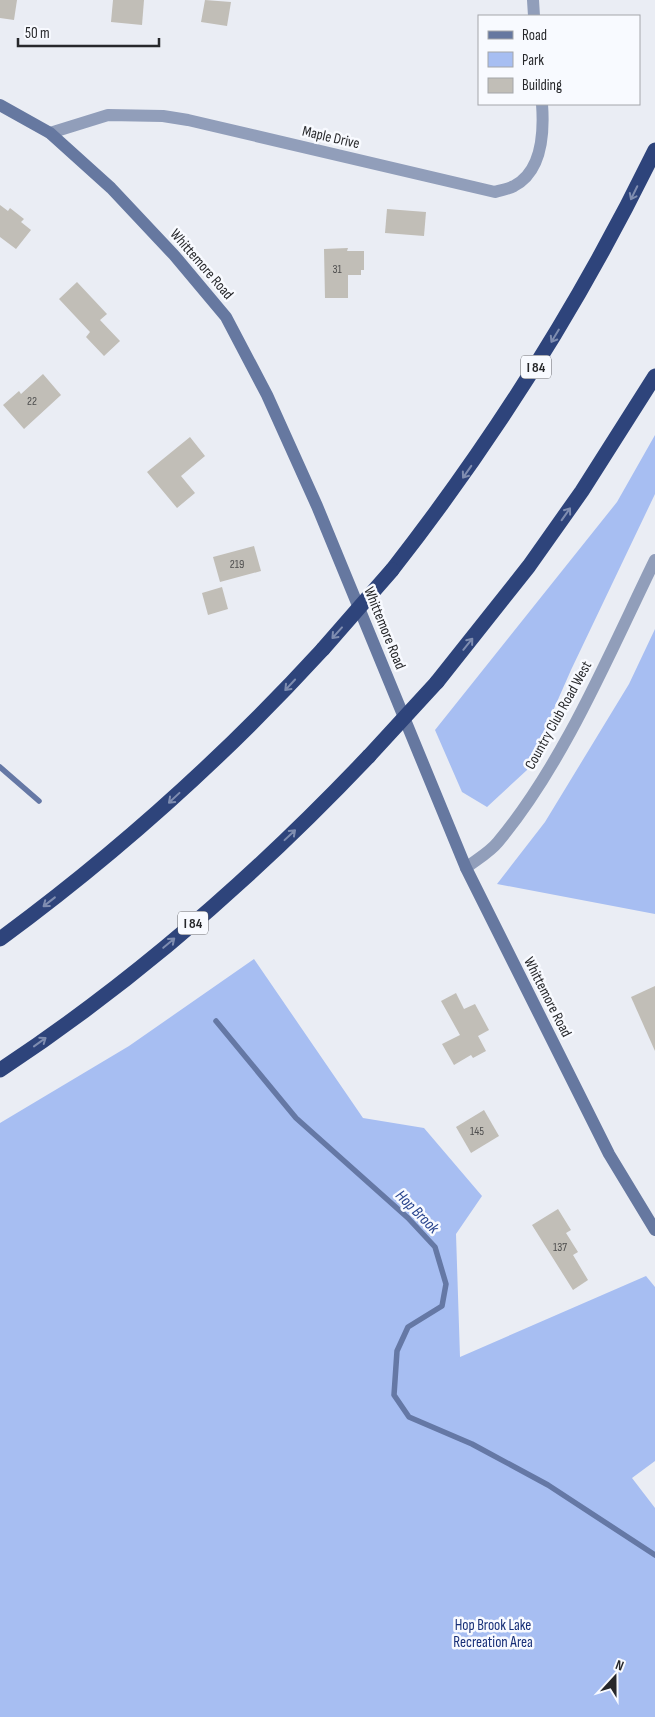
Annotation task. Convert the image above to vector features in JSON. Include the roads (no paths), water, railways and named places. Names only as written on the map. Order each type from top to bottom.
[{"type":"highway","name":"I 84","points":[[0,939],[162,810],[225,751],[323,649],[392,570],[455,488],[539,362],[584,288],[655,150]]},
{"type":"highway","name":"I 84","points":[[0,1070],[93,1004],[164,947],[298,829],[369,756],[437,682],[529,566],[582,491],[655,376]]},
{"type":"main road","name":"Whittemore Road","points":[[0,105],[50,133],[111,188],[174,255],[226,317],[266,395],[317,506],[466,868],[608,1154],[655,1230]]},
{"type":"street","points":[[533,0],[534,15]]},
{"type":"street","name":"Maple Drive","points":[[50,133],[108,115],[162,116],[188,120],[495,192],[515,186],[533,167],[543,138],[542,105]]},
{"type":"street","name":"Country Club Road West","points":[[466,868],[497,843],[536,788],[586,701],[655,560]]},
{"type":"waterway","name":"Hop Brook","points":[[0,767],[39,801]]},
{"type":"waterway","name":"Hop Brook","points":[[216,1021],[296,1118],[408,1218],[435,1247],[446,1284],[442,1306],[408,1327],[397,1351],[394,1395],[409,1417],[472,1444],[548,1485],[655,1555]]},
{"type":"park label","name":"Hop Brook Lake Recreation Area","points":[[493,1634]]}]
